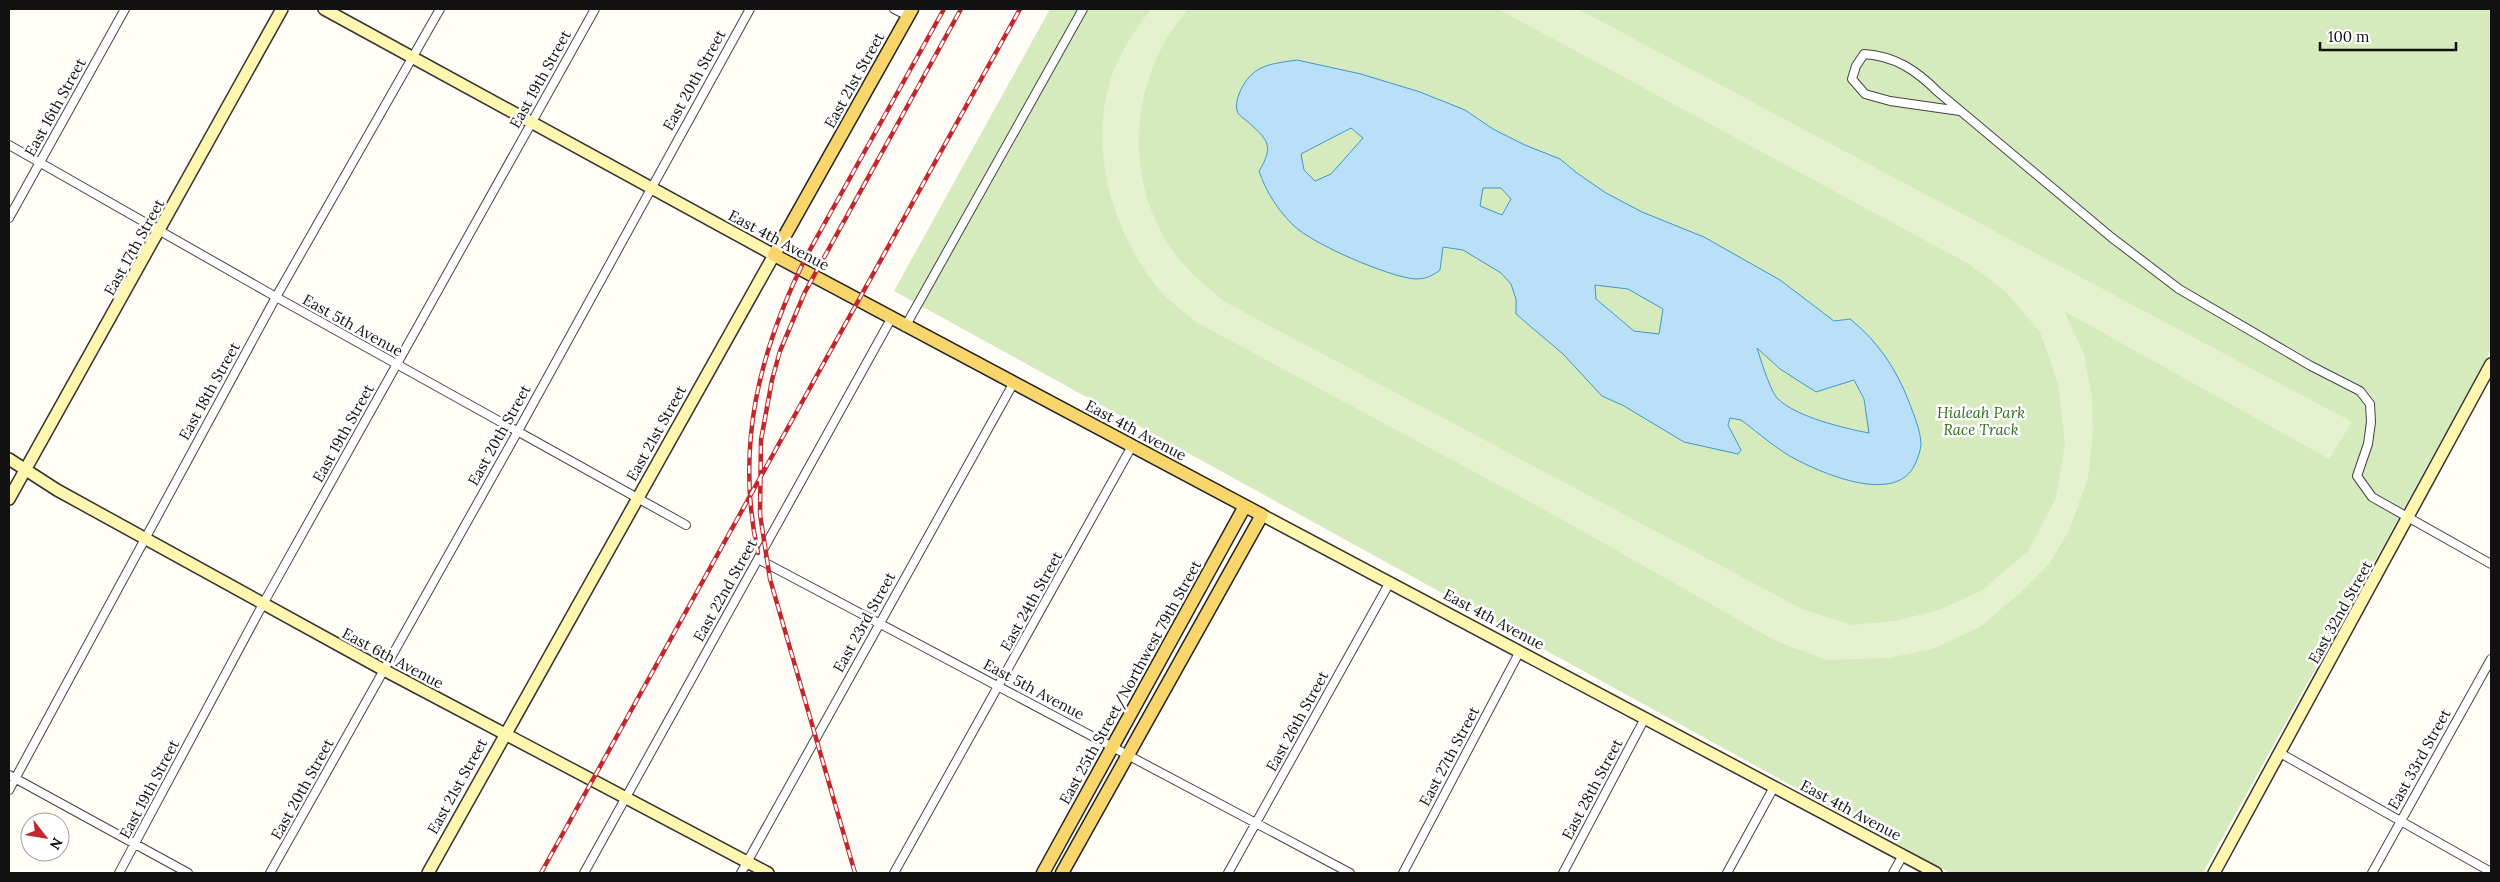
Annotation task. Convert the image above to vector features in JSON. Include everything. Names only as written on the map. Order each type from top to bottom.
[{"type":"main road","name":"East 21st Street","points":[[774,256],[910,12]]},
{"type":"main road","name":"East 4th Avenue","points":[[774,256],[1262,515]]},
{"type":"main road","name":"East 25th Street/Northwest 79th Street","points":[[1043,873],[1245,506]]},
{"type":"main road","points":[[1062,873],[1262,515]]},
{"type":"street","name":"East 16th Street","points":[[9,218],[125,9]]},
{"type":"street","name":"East 17th Street","points":[[9,499],[160,232],[282,9]]},
{"type":"street","name":"East 4th Avenue","points":[[324,9],[774,256]]},
{"type":"street","name":"East 18th Street","points":[[9,790],[11,777],[276,297],[440,9]]},
{"type":"street","name":"East 19th Street","points":[[119,873],[263,604],[595,9]]},
{"type":"street","name":"East 20th Street","points":[[270,873],[518,431],[649,189],[750,9]]},
{"type":"street","points":[[894,9],[910,12]]},
{"type":"street","points":[[905,327],[1083,9]]},
{"type":"street","points":[[1960,110],[1890,101],[1865,94],[1852,79],[1856,66],[1864,54],[1875,55],[1896,61],[1918,72],[1960,110],[2111,237],[2179,289],[2311,366],[2360,391],[2370,404],[2371,422],[2368,444],[2357,476],[2372,497],[2491,564]]},
{"type":"street","name":"East 5th Avenue","points":[[9,145],[276,297],[686,524]]},
{"type":"street","name":"East 21st Street","points":[[428,873],[774,256]]},
{"type":"street","name":"East 22nd Street","points":[[584,873],[890,319]]},
{"type":"street","name":"East 32nd Street","points":[[2214,873],[2409,518],[2491,364]]},
{"type":"street","name":"East 23rd Street","points":[[741,873],[1012,384]]},
{"type":"street","name":"East 24th Street","points":[[894,873],[1132,446]]},
{"type":"street","name":"East 6th Avenue","points":[[9,459],[57,490],[143,539],[504,735],[768,873]]},
{"type":"street","name":"East 4th Avenue","points":[[1262,515],[1936,873]]},
{"type":"street","name":"East 5th Avenue","points":[[758,559],[1350,873]]},
{"type":"street","name":"East 26th Street","points":[[1228,873],[1390,582]]},
{"type":"street","name":"East 27th Street","points":[[1402,873],[1520,651]]},
{"type":"street","name":"East 33rd Street","points":[[2372,873],[2491,660]]},
{"type":"street","name":"East 28th Street","points":[[1563,873],[1645,718]]},
{"type":"street","points":[[2280,753],[2491,872]]},
{"type":"street","points":[[11,777],[188,873]]},
{"type":"street","points":[[1727,873],[1774,787]]},
{"type":"street","points":[[1893,873],[1902,855]]},
{"type":"green space","name":"Hialeah Park Race Track","points":[[1050,9],[2491,9],[2491,350],[2203,873],[1950,873],[894,291]]},
{"type":"green space","name":"Hialeah Park Race Track","points":[[1151,9],[1188,9],[1162,47],[1151,71],[1144,96],[1139,148],[1142,174],[1148,200],[1157,224],[1170,247],[1182,263],[1211,291],[1227,303],[1802,609],[1852,625],[1895,621],[1939,610],[1981,591],[2028,551],[2056,498],[2065,444],[2058,384],[2040,332],[2005,291],[1967,263],[1498,9],[1578,9],[2352,422],[2329,459],[2064,311],[2084,354],[2092,397],[2093,434],[2088,477],[2070,529],[2049,564],[2020,593],[1980,627],[1933,649],[1888,658],[1827,660],[1776,641],[1556,516],[1196,322],[1165,296],[1144,269],[1118,218],[1109,190],[1102,134],[1105,105],[1114,69],[1128,42]]},
{"type":"water","points":[[1297,60],[1361,74],[1420,92],[1465,110],[1493,129],[1525,145],[1560,159],[1606,193],[1642,212],[1704,237],[1780,280],[1834,321],[1850,319],[1869,336],[1899,378],[1916,422],[1921,443],[1920,452],[1913,468],[1903,478],[1890,483],[1874,485],[1840,478],[1797,460],[1741,420],[1730,418],[1728,425],[1741,450],[1738,454],[1684,442],[1624,406],[1602,396],[1563,354],[1516,314],[1516,299],[1511,284],[1501,273],[1463,250],[1443,247],[1440,270],[1429,277],[1415,279],[1370,266],[1333,250],[1303,233],[1277,207],[1262,179],[1259,171],[1267,155],[1268,148],[1264,138],[1237,111],[1239,94],[1249,77],[1270,65]],"holes":[[[1351,128],[1363,138],[1331,174],[1315,181],[1304,170],[1301,154]],[[1483,188],[1501,188],[1511,199],[1502,215],[1480,206]],[[1595,285],[1628,289],[1663,309],[1659,334],[1634,331],[1596,299]],[[1757,348],[1780,369],[1816,392],[1854,380],[1864,399],[1869,433],[1821,421],[1786,405],[1775,395]]]},
{"type":"railway","points":[[758,553],[749,475],[751,437],[764,363],[776,327],[807,255],[944,9]]},
{"type":"railway","points":[[855,873],[770,579],[760,514],[761,440],[772,380],[780,351],[805,292],[961,9]]},
{"type":"railway","points":[[541,873],[1020,9]]}]
